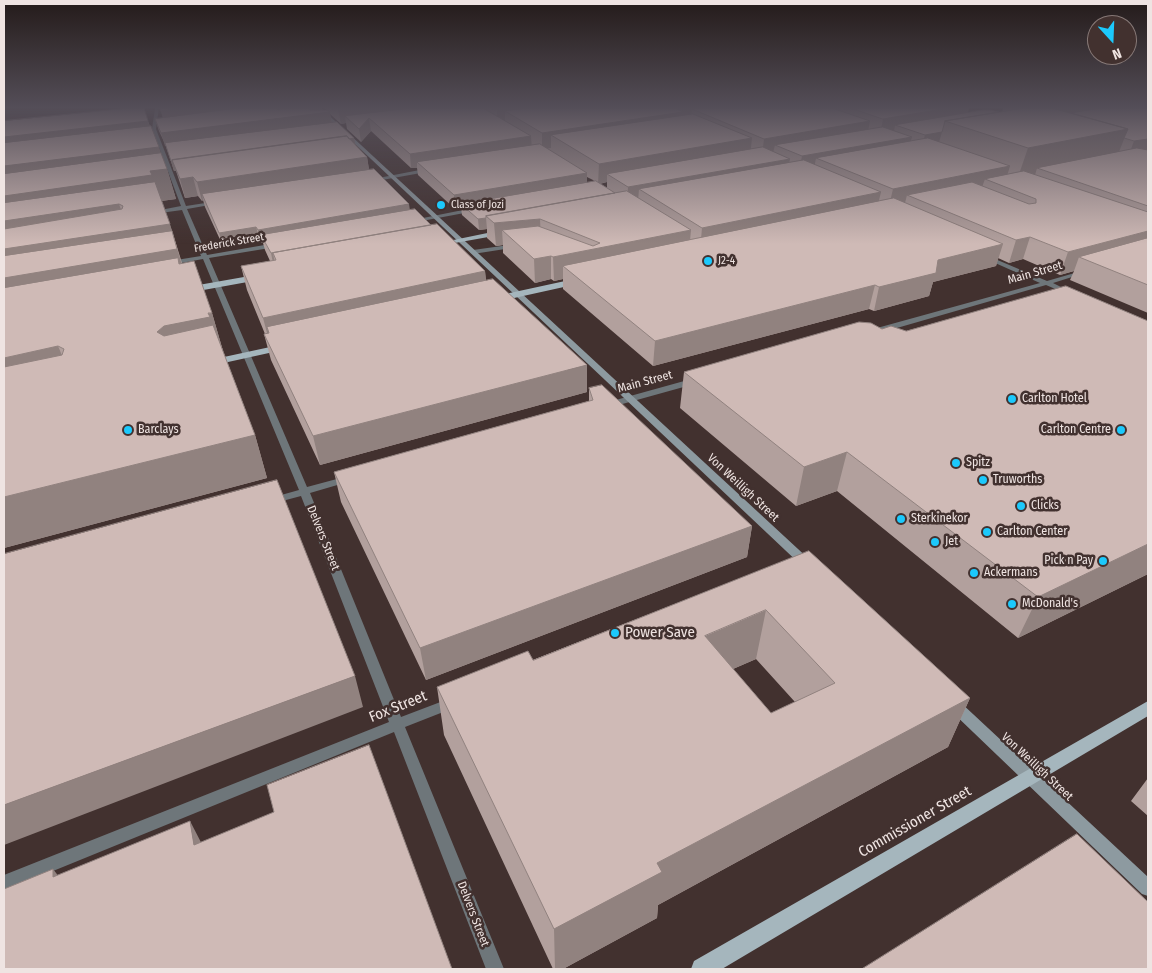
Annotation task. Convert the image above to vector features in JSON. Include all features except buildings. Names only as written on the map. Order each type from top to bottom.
[{"type":"main road","name":"Von Weilligh Street","points":[[364,153],[393,176],[809,566]]},
{"type":"main road","points":[[431,245],[509,230]]},
{"type":"main road","points":[[179,292],[266,276]]},
{"type":"main road","points":[[488,301],[584,280]]},
{"type":"main road","points":[[204,365],[295,345]]},
{"type":"main road","name":"Von Weilligh Street","points":[[946,697],[1148,888]]},
{"type":"main road","name":"Commissioner Street","points":[[702,969],[1148,708]]},
{"type":"street","name":"Delvers Street","points":[[164,153],[184,208],[304,491],[495,969]]},
{"type":"street","points":[[364,180],[440,169]]},
{"type":"street","points":[[164,179],[182,174]]},
{"type":"street","points":[[146,213],[222,202]]},
{"type":"street","points":[[407,222],[483,208]]},
{"type":"street","name":"Frederick Street","points":[[158,265],[282,244]]},
{"type":"street","points":[[473,252],[522,246]]},
{"type":"street","points":[[976,253],[1080,298]]},
{"type":"street","name":"Main Street","points":[[873,332],[1092,270]]},
{"type":"street","name":"Main Street","points":[[600,407],[704,378]]},
{"type":"street","points":[[257,504],[362,475]]},
{"type":"street","points":[[787,570],[809,566]]},
{"type":"street","name":"Fox Street","points":[[4,883],[463,698]]},
{"type":"place","name":"Class of Jozi","points":[[441,205]]},
{"type":"place","name":"J2-4","points":[[708,261]]},
{"type":"place","name":"Carlton Hotel","points":[[1012,399]]},
{"type":"place","name":"Barclays","points":[[128,430]]},
{"type":"place","name":"Carlton Centre","points":[[1121,430]]},
{"type":"place","name":"Spitz","points":[[956,463]]},
{"type":"place","name":"Truworths","points":[[983,480]]},
{"type":"place","name":"Clicks","points":[[1021,506]]},
{"type":"place","name":"Sterkinekor","points":[[901,519]]},
{"type":"place","name":"Carlton Center","points":[[987,532]]},
{"type":"place","name":"Jet","points":[[935,542]]},
{"type":"place","name":"Pick n Pay","points":[[1103,561]]},
{"type":"place","name":"Ackermans","points":[[974,573]]},
{"type":"place","name":"McDonald's","points":[[1012,604]]},
{"type":"place","name":"Power Save","points":[[615,633]]}]
